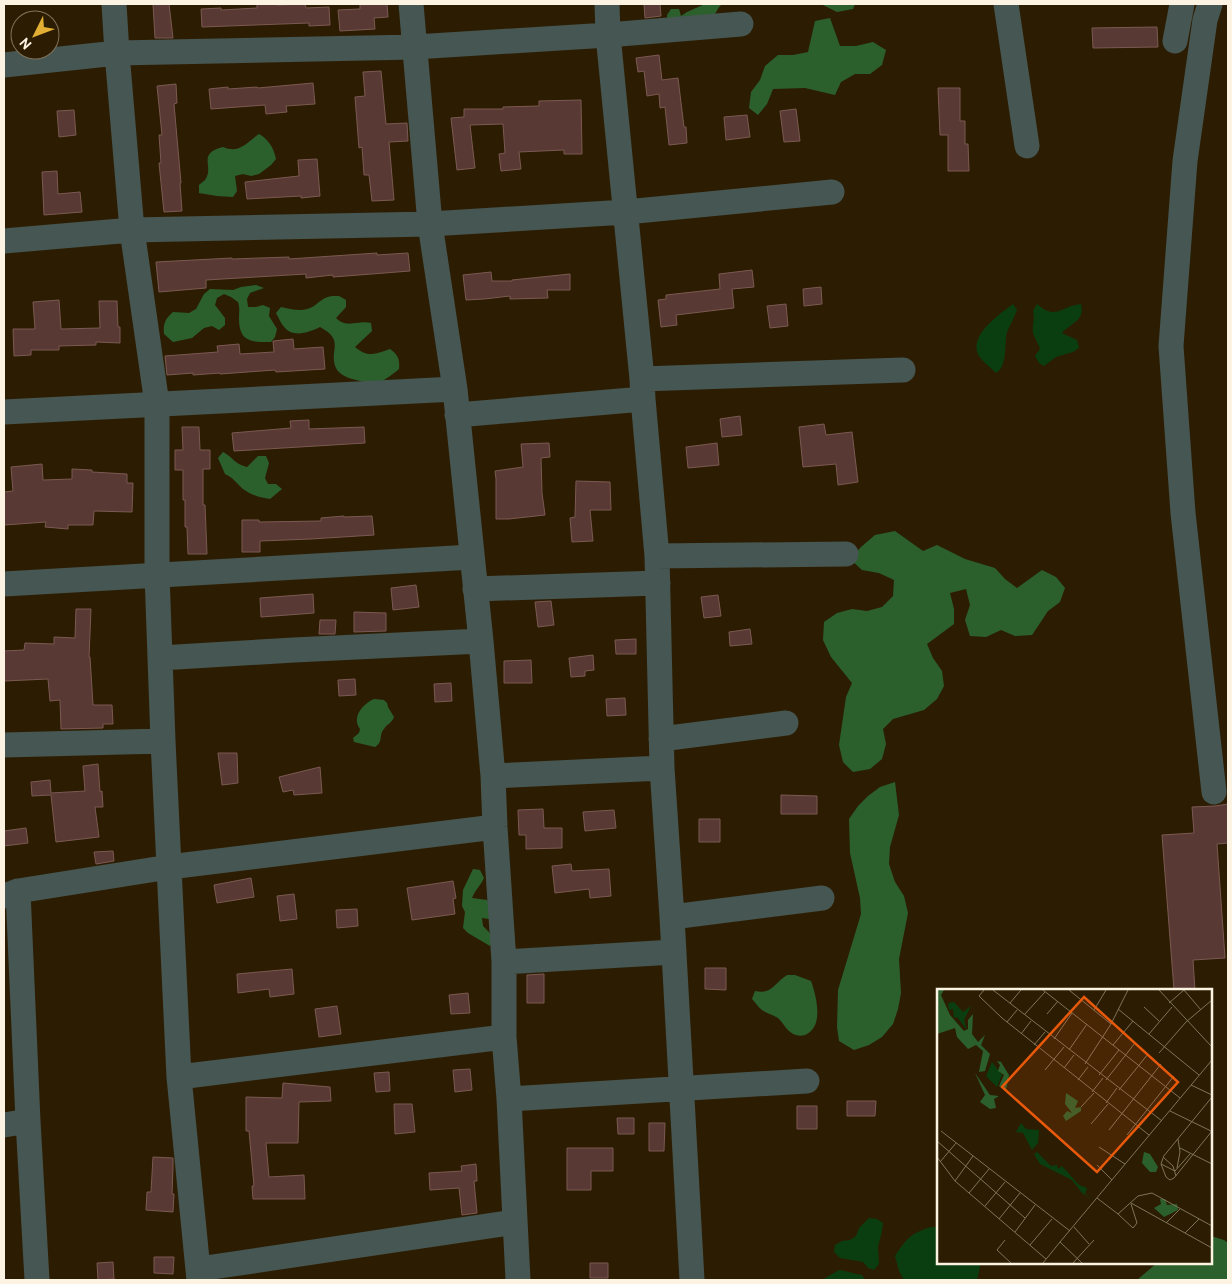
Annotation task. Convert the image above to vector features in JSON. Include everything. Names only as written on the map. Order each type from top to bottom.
[{"type":"street","points":[[114,4],[132,230],[157,404],[157,574],[162,741],[179,1077],[199,1275],[515,1222]]},
{"type":"street","points":[[411,4],[430,224],[455,389],[493,776],[504,962],[504,1037],[518,1280]]},
{"type":"street","points":[[607,4],[608,35],[643,389],[657,556],[662,768],[692,1280]]},
{"type":"street","points":[[1006,4],[1027,146]]},
{"type":"street","points":[[1176,41],[1182,4]]},
{"type":"street","points":[[1210,4],[1205,20],[1185,161],[1171,346],[1184,513],[1214,792]]},
{"type":"street","points":[[4,65],[117,53],[414,47],[608,35],[741,24]]},
{"type":"street","points":[[4,241],[132,230],[430,224],[626,212],[832,192]]},
{"type":"street","points":[[457,415],[643,389],[903,370]]},
{"type":"street","points":[[4,412],[455,389]]},
{"type":"street","points":[[657,556],[846,554]]},
{"type":"street","points":[[4,584],[472,557]]},
{"type":"street","points":[[475,589],[658,583]]},
{"type":"street","points":[[160,658],[481,641]]},
{"type":"street","points":[[661,739],[786,723]]},
{"type":"street","points":[[4,745],[162,741]]},
{"type":"street","points":[[493,776],[662,768]]},
{"type":"street","points":[[37,1280],[16,1123],[11,894],[169,867],[495,827]]},
{"type":"street","points":[[672,917],[822,898]]},
{"type":"street","points":[[504,962],[674,952]]},
{"type":"street","points":[[179,1077],[504,1037]]},
{"type":"street","points":[[509,1098],[807,1081]]},
{"type":"green space","points":[[705,4],[722,4],[711,21],[667,23],[667,15],[671,9],[679,9],[681,16]]},
{"type":"green space","points":[[824,4],[855,4],[853,9],[837,12]]},
{"type":"green space","points":[[830,18],[840,46],[856,46],[873,42],[886,50],[882,65],[870,74],[855,74],[841,82],[835,95],[805,88],[773,89],[767,104],[758,115],[749,108],[751,92],[760,80],[765,66],[778,55],[808,52],[815,21]]},
{"type":"green space","points":[[259,134],[268,141],[274,151],[276,159],[271,165],[259,174],[235,176],[237,191],[233,197],[199,193],[199,185],[208,175],[208,157],[210,153],[223,147],[229,149],[238,148]]},
{"type":"green space","points":[[256,285],[264,288],[250,293],[247,299],[248,307],[263,305],[270,308],[269,316],[277,329],[275,337],[271,342],[252,341],[244,336],[241,332],[238,302],[224,294],[217,298],[215,305],[225,318],[225,325],[219,330],[212,326],[204,328],[192,338],[173,342],[164,334],[166,319],[173,312],[189,313],[196,309],[204,294],[210,289],[233,290]]},
{"type":"green space","points":[[332,296],[339,296],[346,300],[346,307],[336,318],[340,321],[348,324],[371,323],[372,331],[355,347],[368,354],[390,349],[398,358],[399,369],[379,382],[349,378],[336,368],[334,362],[334,341],[328,332],[320,327],[307,332],[293,333],[284,326],[276,313],[281,307],[298,310],[310,308]]},
{"type":"green space","points":[[1013,304],[1017,310],[1007,332],[1004,360],[1000,370],[996,373],[979,356],[976,348],[977,341],[987,326]]},
{"type":"green space","points":[[1037,304],[1044,309],[1054,312],[1081,304],[1082,310],[1077,321],[1062,333],[1077,340],[1079,348],[1073,352],[1056,357],[1044,366],[1039,363],[1035,356],[1040,349],[1033,330],[1033,311]]},
{"type":"green space","points":[[223,452],[239,464],[247,467],[258,456],[266,456],[269,463],[265,478],[268,484],[276,484],[282,489],[270,499],[256,496],[246,491],[225,474],[218,458]]},
{"type":"green space","points":[[895,531],[923,551],[937,545],[965,559],[995,568],[1017,588],[1042,570],[1056,577],[1065,588],[1060,602],[1048,611],[1032,635],[1015,636],[1001,630],[986,637],[970,636],[965,620],[970,605],[966,589],[950,593],[954,609],[954,624],[927,644],[933,658],[942,671],[944,686],[937,699],[924,710],[893,719],[883,729],[886,744],[882,759],[870,769],[853,772],[843,762],[839,745],[846,697],[852,683],[831,657],[823,640],[824,622],[837,613],[852,609],[867,611],[882,607],[893,596],[894,580],[879,573],[862,570],[850,559],[875,535]]},
{"type":"green space","points":[[374,699],[384,700],[394,717],[385,727],[379,743],[375,747],[354,742],[353,738],[359,733],[360,729],[357,720],[359,711]]},
{"type":"green space","points":[[895,782],[899,815],[890,847],[889,864],[895,882],[904,896],[908,913],[899,959],[901,993],[893,1024],[882,1037],[869,1045],[854,1050],[839,1041],[837,1027],[838,990],[861,914],[860,898],[850,853],[849,819],[868,796],[880,787]]},
{"type":"green space","points":[[473,869],[480,870],[484,878],[472,898],[487,900],[491,907],[489,919],[482,918],[483,926],[489,932],[492,939],[490,946],[463,928],[465,912],[462,906],[463,890]]},
{"type":"green space","points":[[787,975],[795,975],[811,981],[813,987],[817,1009],[816,1024],[812,1030],[802,1036],[793,1034],[779,1019],[766,1013],[752,999],[755,991],[761,992],[773,988]]},
{"type":"green space","points":[[869,1218],[877,1219],[883,1223],[878,1247],[879,1264],[874,1270],[868,1268],[863,1262],[840,1258],[834,1252],[835,1245],[856,1236],[859,1228]]},
{"type":"green space","points":[[931,1227],[937,1227],[937,1264],[980,1264],[977,1280],[904,1280],[899,1271],[895,1256],[902,1245],[918,1232]]},
{"type":"green space","points":[[1212,1236],[1228,1243],[1228,1280],[1137,1280],[1156,1264],[1212,1264]]},
{"type":"green space","points":[[839,1270],[862,1275],[865,1280],[822,1280]]},
{"type":"building","points":[[153,4],[169,4],[173,38],[155,38]]},
{"type":"building","points":[[257,4],[305,4],[306,8],[329,7],[330,25],[309,26],[309,23],[202,27],[201,9],[257,8]]},
{"type":"building","points":[[360,4],[387,4],[388,17],[374,18],[375,29],[340,31],[338,10],[360,9]]},
{"type":"building","points":[[644,4],[660,4],[661,16],[645,18]]},
{"type":"building","points":[[1157,27],[1158,47],[1093,48],[1092,28]]},
{"type":"building","points":[[659,55],[662,80],[678,78],[687,143],[669,145],[665,107],[660,108],[659,94],[647,96],[644,71],[638,72],[636,58]]},
{"type":"building","points":[[381,71],[386,124],[407,123],[408,141],[389,142],[394,200],[372,201],[369,175],[364,175],[362,147],[359,148],[355,97],[365,96],[363,72]]},
{"type":"building","points":[[313,83],[315,104],[286,106],[287,112],[266,114],[265,105],[211,109],[209,89],[228,87],[228,89],[258,88]]},
{"type":"building","points":[[176,84],[177,103],[174,104],[182,211],[164,212],[159,163],[161,163],[159,135],[162,135],[157,86]]},
{"type":"building","points":[[938,88],[960,88],[960,121],[965,121],[965,144],[968,144],[969,171],[948,171],[948,135],[940,135]]},
{"type":"building","points":[[581,100],[582,154],[564,154],[564,150],[519,152],[521,169],[501,171],[499,154],[505,153],[503,124],[470,125],[475,168],[457,170],[451,118],[464,117],[464,109],[503,109],[503,107],[539,106],[539,101]]},
{"type":"building","points":[[796,109],[800,141],[784,142],[780,111]]},
{"type":"building","points":[[74,110],[76,135],[59,137],[57,111]]},
{"type":"building","points":[[747,115],[750,137],[726,140],[724,117]]},
{"type":"building","points":[[317,159],[320,196],[247,199],[245,182],[299,176],[298,160]]},
{"type":"building","points":[[57,171],[58,194],[80,192],[82,212],[44,215],[42,172]]},
{"type":"building","points":[[377,253],[377,255],[408,253],[410,271],[333,277],[333,275],[306,278],[306,274],[206,280],[206,288],[159,292],[156,262],[232,258],[289,257],[289,259]]},
{"type":"building","points":[[752,270],[754,287],[732,289],[734,308],[676,315],[677,325],[661,327],[658,300],[666,299],[666,295],[720,289],[719,274]]},
{"type":"building","points":[[491,272],[492,281],[512,281],[570,274],[570,290],[547,290],[548,298],[510,299],[510,296],[466,300],[463,275]]},
{"type":"building","points":[[821,287],[822,304],[804,306],[803,289]]},
{"type":"building","points":[[59,300],[61,329],[100,328],[99,301],[117,301],[120,343],[96,342],[96,345],[59,346],[59,350],[31,350],[31,355],[14,356],[13,329],[35,329],[33,302]]},
{"type":"building","points":[[786,304],[788,326],[770,328],[767,306]]},
{"type":"building","points":[[293,339],[294,349],[323,347],[325,369],[167,375],[165,356],[218,352],[217,346],[239,344],[240,354],[274,352],[273,341]]},
{"type":"building","points":[[740,416],[742,435],[722,437],[720,419]]},
{"type":"building","points":[[309,420],[309,429],[364,427],[365,443],[234,451],[232,433],[291,428],[290,421]]},
{"type":"building","points":[[824,424],[826,435],[852,432],[858,482],[838,485],[836,464],[803,467],[799,427]]},
{"type":"building","points":[[182,427],[199,427],[200,450],[210,450],[210,469],[203,469],[203,505],[205,505],[207,554],[188,554],[185,500],[183,500],[183,470],[175,470],[175,450],[183,450]]},
{"type":"building","points":[[549,443],[550,457],[541,458],[545,515],[496,519],[495,471],[523,467],[521,444]]},
{"type":"building","points":[[717,443],[719,465],[688,468],[686,447]]},
{"type":"building","points":[[42,464],[43,480],[72,479],[72,469],[127,474],[127,483],[133,483],[132,512],[94,511],[93,525],[68,525],[68,529],[45,527],[46,522],[4,525],[4,492],[13,491],[11,467]]},
{"type":"building","points":[[576,481],[610,482],[611,510],[590,510],[593,541],[572,542],[570,518],[575,517]]},
{"type":"building","points":[[372,516],[374,535],[260,541],[260,552],[242,552],[242,520],[259,520],[259,522],[321,521],[321,518]]},
{"type":"building","points":[[416,585],[419,607],[393,610],[391,588]]},
{"type":"building","points":[[313,594],[314,613],[261,617],[260,598]]},
{"type":"building","points":[[718,595],[721,616],[704,618],[701,597]]},
{"type":"building","points":[[551,601],[554,625],[538,627],[535,602]]},
{"type":"building","points":[[76,609],[91,609],[89,657],[93,705],[112,705],[113,724],[103,724],[103,728],[61,729],[60,700],[50,701],[48,679],[4,681],[4,651],[24,650],[25,643],[54,644],[54,637],[75,638]]},
{"type":"building","points":[[354,612],[386,613],[386,631],[354,632]]},
{"type":"building","points":[[320,620],[336,620],[335,634],[319,634]]},
{"type":"building","points":[[750,629],[752,644],[730,646],[729,632]]},
{"type":"building","points":[[636,639],[636,654],[616,654],[615,640]]},
{"type":"building","points":[[593,655],[594,670],[585,671],[585,676],[571,677],[569,658]]},
{"type":"building","points":[[531,660],[532,683],[504,683],[504,661]]},
{"type":"building","points":[[355,679],[356,695],[339,696],[338,680]]},
{"type":"building","points":[[451,683],[452,701],[435,702],[434,684]]},
{"type":"building","points":[[625,698],[626,715],[607,716],[606,699]]},
{"type":"building","points":[[218,753],[237,753],[238,783],[222,785]]},
{"type":"building","points":[[98,764],[103,807],[95,807],[99,837],[56,842],[51,795],[32,796],[31,782],[50,780],[51,793],[85,791],[83,766]]},
{"type":"building","points":[[320,767],[322,793],[294,795],[293,790],[283,792],[279,777]]},
{"type":"building","points":[[781,795],[817,796],[817,814],[781,814]]},
{"type":"building","points":[[1228,804],[1228,843],[1217,844],[1225,958],[1193,960],[1195,989],[1174,989],[1162,835],[1194,833],[1192,807]]},
{"type":"building","points":[[543,809],[544,828],[562,828],[562,848],[526,849],[526,835],[519,835],[518,810]]},
{"type":"building","points":[[614,810],[616,828],[585,831],[583,812]]},
{"type":"building","points":[[699,819],[720,819],[720,842],[699,842]]},
{"type":"building","points":[[26,828],[28,843],[4,846],[4,831]]},
{"type":"building","points":[[113,851],[114,861],[96,864],[94,852]]},
{"type":"building","points":[[571,864],[572,871],[609,869],[611,896],[590,898],[589,889],[555,893],[552,866]]},
{"type":"building","points":[[251,878],[254,897],[217,903],[214,885]]},
{"type":"building","points":[[453,881],[456,898],[453,899],[455,914],[412,920],[407,888]]},
{"type":"building","points":[[294,894],[297,919],[280,921],[277,896]]},
{"type":"building","points":[[357,909],[358,926],[337,928],[336,910]]},
{"type":"building","points":[[705,968],[726,968],[726,990],[705,989]]},
{"type":"building","points":[[292,969],[294,994],[270,997],[269,989],[238,993],[237,974]]},
{"type":"building","points":[[544,974],[544,1003],[527,1003],[527,975]]},
{"type":"building","points":[[468,993],[470,1013],[451,1014],[449,995]]},
{"type":"building","points":[[337,1006],[341,1034],[319,1037],[315,1009]]},
{"type":"building","points":[[470,1069],[472,1090],[455,1092],[453,1070]]},
{"type":"building","points":[[389,1072],[390,1091],[376,1092],[374,1073]]},
{"type":"building","points":[[283,1083],[330,1087],[331,1101],[299,1102],[298,1143],[266,1143],[269,1177],[304,1175],[305,1199],[253,1199],[252,1186],[254,1186],[249,1131],[246,1131],[246,1097],[282,1098]]},
{"type":"building","points":[[847,1101],[876,1101],[875,1116],[847,1116]]},
{"type":"building","points":[[394,1104],[412,1104],[415,1132],[395,1134]]},
{"type":"building","points":[[797,1106],[817,1106],[817,1129],[797,1129]]},
{"type":"building","points":[[617,1118],[634,1118],[634,1134],[618,1134]]},
{"type":"building","points":[[649,1123],[665,1123],[664,1151],[649,1151]]},
{"type":"building","points":[[567,1148],[613,1148],[613,1171],[591,1171],[591,1190],[567,1190]]},
{"type":"building","points":[[153,1157],[173,1158],[173,1212],[146,1210],[147,1192],[151,1192]]},
{"type":"building","points":[[476,1164],[477,1181],[474,1181],[477,1213],[462,1215],[459,1188],[430,1190],[429,1173],[462,1171],[461,1166]]},
{"type":"building","points":[[154,1257],[174,1257],[173,1274],[154,1273]]},
{"type":"building","points":[[113,1262],[114,1279],[98,1280],[97,1263]]},
{"type":"building","points":[[590,1263],[608,1263],[608,1278],[590,1278]]}]
